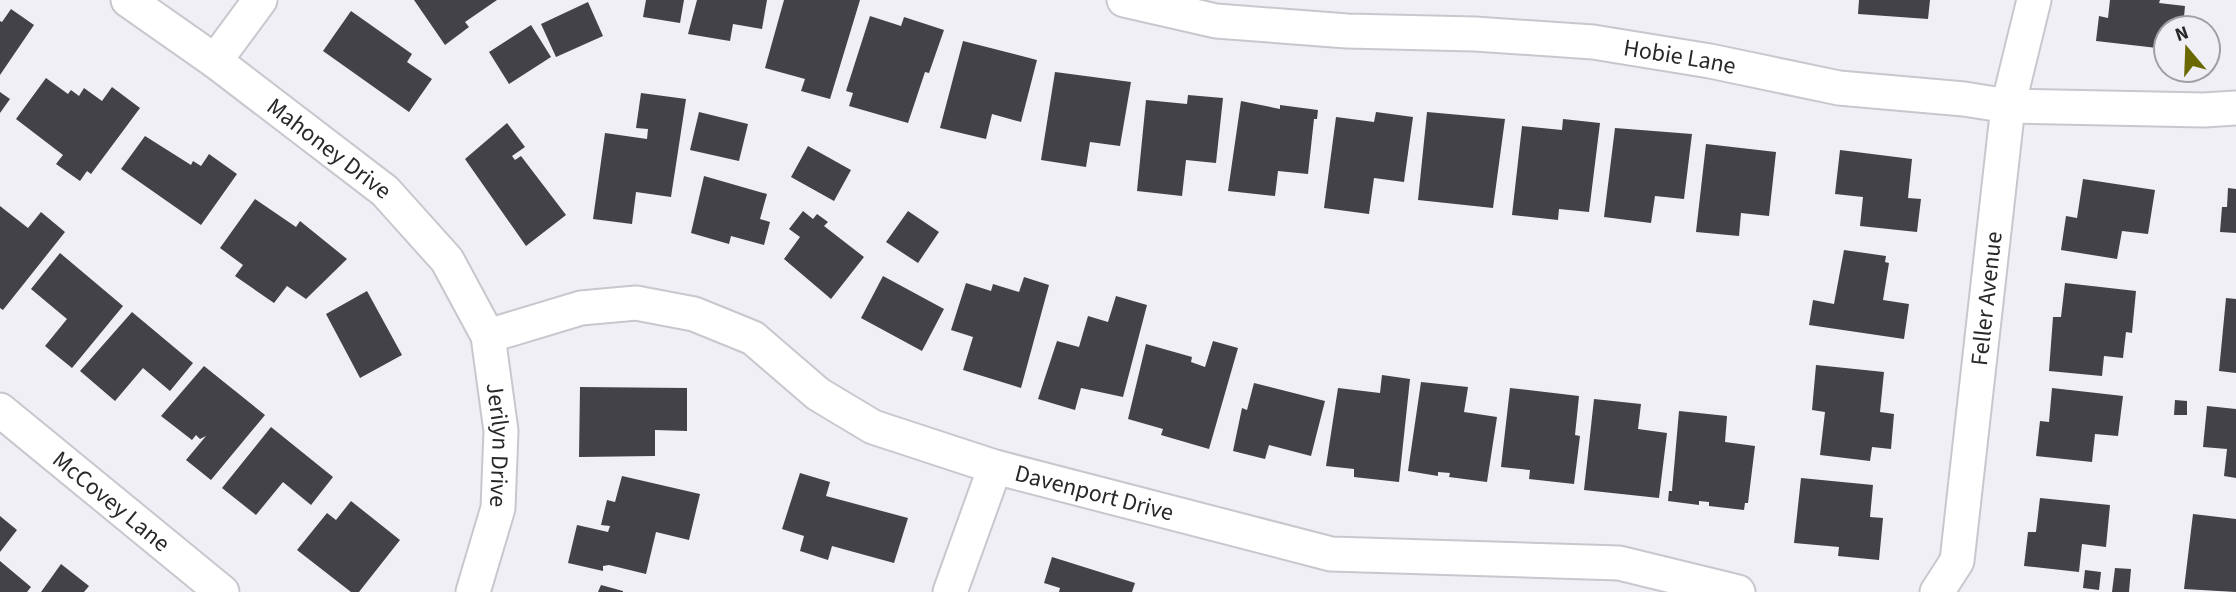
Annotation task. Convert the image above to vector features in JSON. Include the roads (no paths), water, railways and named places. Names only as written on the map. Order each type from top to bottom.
[{"type":"street","name":"Mahoney Drive","points":[[128,0],[215,61],[385,191],[447,260],[488,336]]},
{"type":"street","points":[[215,61],[260,0]]},
{"type":"street","name":"Hobie Lane","points":[[1124,0],[1216,20],[1347,31],[1475,34],[1594,42],[1710,61],[1839,88],[1964,99],[2008,106],[2204,110],[2236,108]]},
{"type":"street","name":"Feller Avenue","points":[[1937,592],[1957,561],[2008,106],[2034,0]]},
{"type":"street","name":"Davenport Drive","points":[[488,336],[582,308],[636,303],[694,314],[753,338],[818,394],[873,427],[995,467],[1331,554],[1619,563],[1738,592]]},
{"type":"street","name":"Jerilyn Drive","points":[[473,592],[498,509],[501,430],[488,336]]},
{"type":"street","name":"McCovey Lane","points":[[0,410],[222,592]]},
{"type":"street","points":[[950,592],[995,467]]}]
